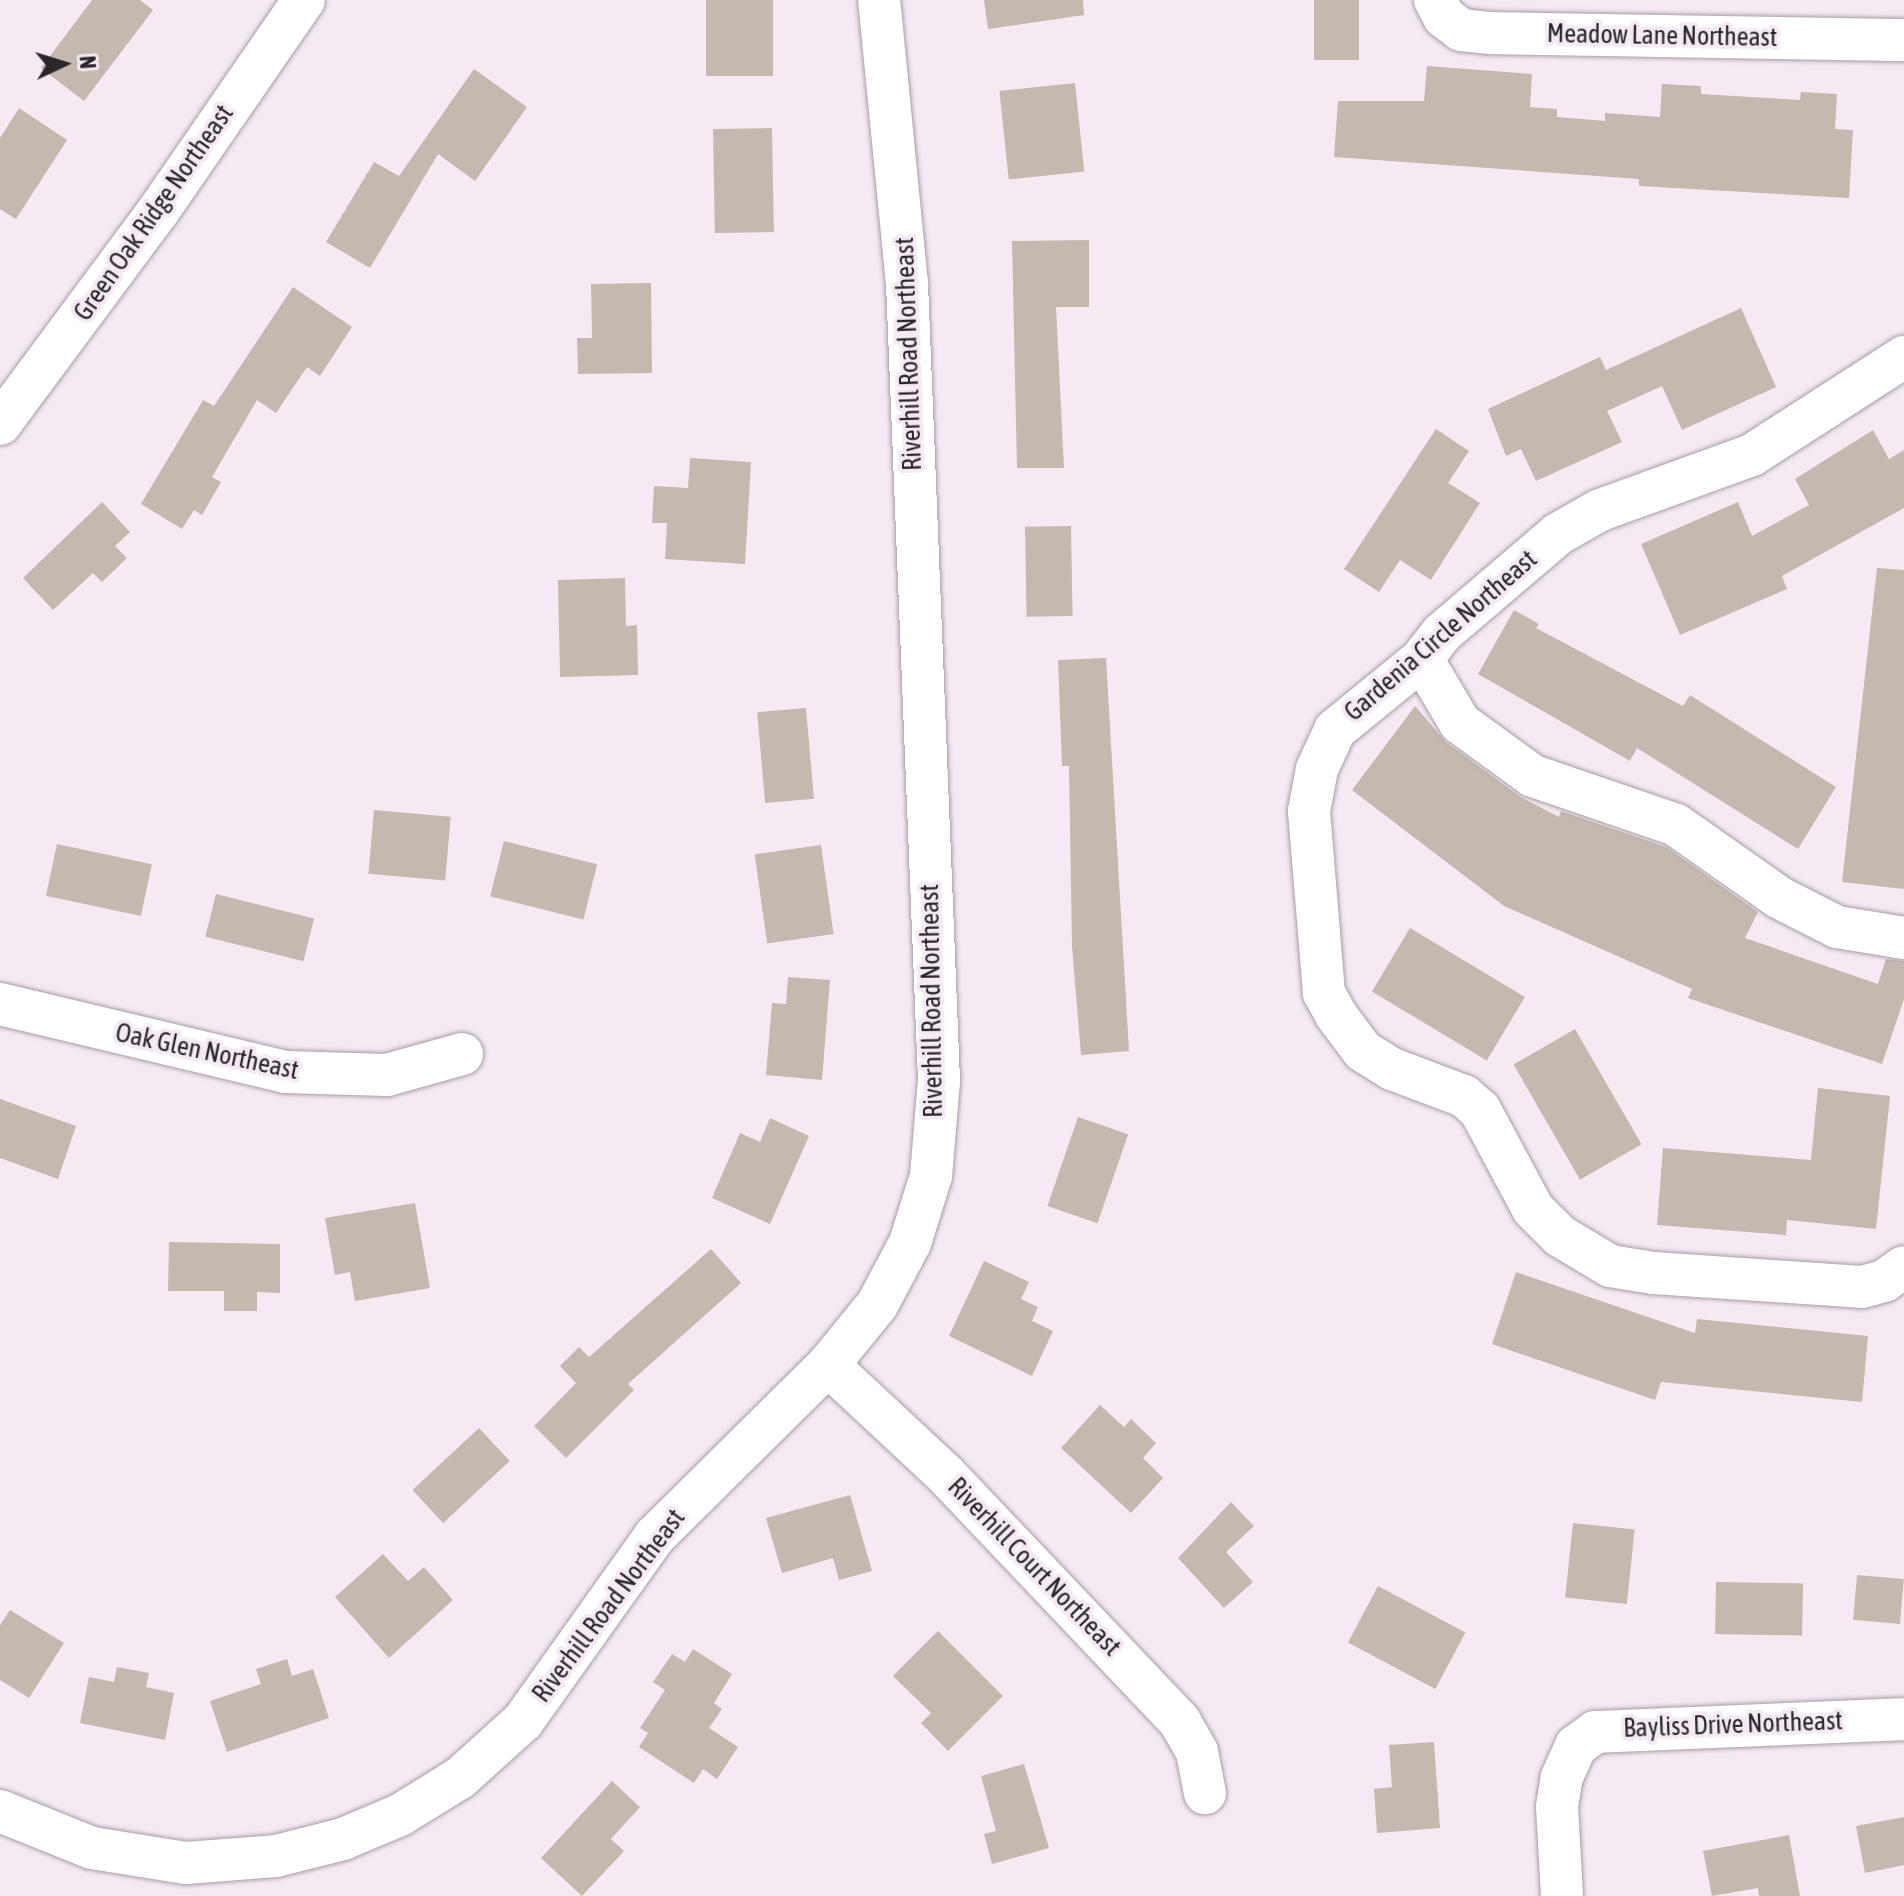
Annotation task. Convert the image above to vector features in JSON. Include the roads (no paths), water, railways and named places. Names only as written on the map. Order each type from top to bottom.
[{"type":"street","name":"Green Oak Ridge Northeast","points":[[0,424],[159,210],[304,0]]},
{"type":"street","name":"Riverhill Road Northeast","points":[[0,1811],[92,1848],[186,1880],[343,1839],[400,1815],[460,1778],[523,1721],[655,1536],[828,1365],[877,1305],[910,1243],[931,1176],[939,1080],[907,284],[879,0]]},
{"type":"street","name":"Meadow Lane Northeast","points":[[1435,0],[1444,17],[1461,30],[1491,33],[1904,40]]},
{"type":"street","name":"Gardenia Circle Northeast","points":[[1904,357],[1752,455],[1600,510],[1558,534],[1442,633],[1422,659],[1335,730],[1317,769],[1311,797],[1315,923],[1324,993],[1350,1039],[1392,1069],[1464,1096],[1495,1134],[1533,1209],[1560,1236],[1610,1266],[1862,1287],[1884,1281],[1904,1267]]},
{"type":"street","points":[[1422,659],[1460,723],[1533,776],[1676,825],[1780,898],[1837,927],[1904,938]]},
{"type":"street","name":"Oak Glen Northeast","points":[[0,1004],[285,1072],[387,1075],[462,1054]]},
{"type":"street","name":"Riverhill Court Northeast","points":[[828,1365],[945,1474],[1180,1722],[1197,1752],[1205,1793]]},
{"type":"street","name":"Bayliss Drive Northeast","points":[[1562,1896],[1557,1807],[1562,1736],[1625,1727],[1904,1719]]}]
